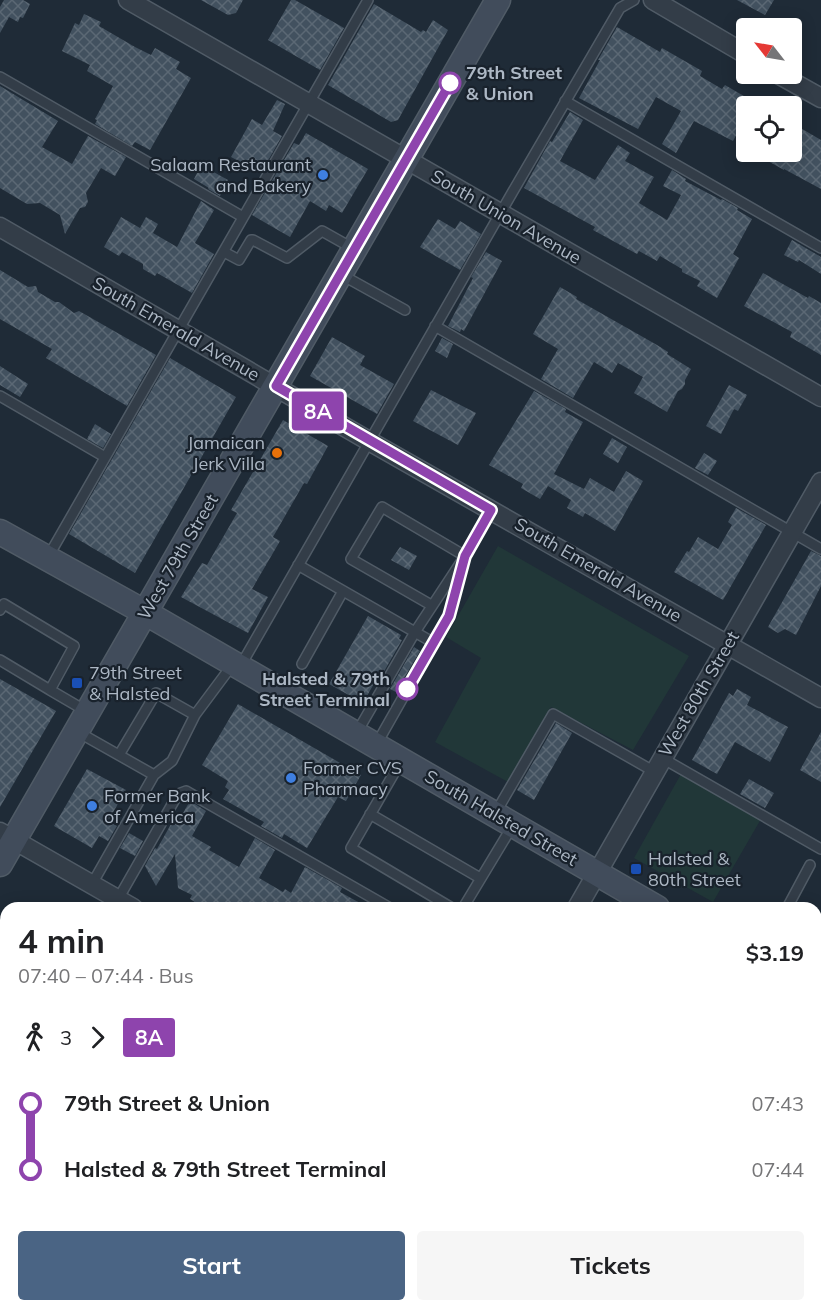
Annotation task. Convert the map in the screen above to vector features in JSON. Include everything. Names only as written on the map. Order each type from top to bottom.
[{"type":"main road","name":"West 79th Street","points":[[0,864],[7,836],[82,722],[498,0]]},
{"type":"main road","name":"South Halsted Street","points":[[0,532],[146,613],[647,902]]},
{"type":"street","name":"South Union Avenue","points":[[128,0],[821,397]]},
{"type":"street","points":[[653,0],[736,49]]},
{"type":"street","points":[[795,84],[821,99]]},
{"type":"street","name":"South Emerald Avenue","points":[[0,227],[369,441],[821,698]]},
{"type":"street","name":"West 80th Street","points":[[581,902],[821,482]]},
{"type":"street","points":[[7,836],[92,884],[117,902]]},
{"type":"lane","points":[[47,558],[368,0]]},
{"type":"lane","points":[[92,884],[154,775],[172,761],[195,715],[236,666],[298,565],[620,8],[634,0]]},
{"type":"lane","points":[[0,76],[243,217]]},
{"type":"lane","points":[[566,101],[821,248]]},
{"type":"lane","points":[[224,252],[239,260],[253,240],[287,258],[322,231],[355,249]]},
{"type":"lane","points":[[340,274],[405,310]]},
{"type":"lane","points":[[435,326],[821,549]]},
{"type":"lane","points":[[0,396],[105,457]]},
{"type":"lane","points":[[431,605],[351,559],[382,507],[465,556]]},
{"type":"lane","points":[[365,740],[415,632],[465,556],[491,510]]},
{"type":"lane","points":[[365,740],[434,643],[449,616],[465,556]]},
{"type":"lane","points":[[298,565],[434,643]]},
{"type":"lane","points":[[302,664],[343,591]]},
{"type":"lane","points":[[0,610],[4,604],[74,646],[50,690]]},
{"type":"lane","points":[[0,660],[50,690],[119,755],[154,775]]},
{"type":"lane","points":[[119,755],[156,693],[195,715]]},
{"type":"lane","points":[[466,902],[480,878],[553,714],[659,765],[821,849]]},
{"type":"lane","points":[[401,760],[351,848],[442,902]]},
{"type":"lane","points":[[123,902],[178,794],[186,791],[380,902]]},
{"type":"lane","points":[[370,814],[480,878]]},
{"type":"lane","points":[[790,902],[810,865]]},
{"type":"green space","points":[[498,546],[689,656],[633,750],[551,707],[508,782],[435,742],[481,658],[446,637]]},
{"type":"green space","points":[[681,774],[761,819],[713,902],[634,858]]},
{"type":"building","points":[[4,0],[23,0],[30,4],[23,18],[20,17],[18,22],[9,17],[0,33],[0,7]]},
{"type":"building","points":[[201,0],[243,0],[236,13],[228,15]]},
{"type":"building","points":[[291,0],[295,0],[344,28],[320,70],[268,40]]},
{"type":"building","points":[[737,0],[774,0],[765,15]]},
{"type":"building","points":[[374,4],[421,32],[423,30],[426,32],[433,20],[448,30],[398,120],[391,122],[328,85]]},
{"type":"building","points":[[84,14],[101,22],[99,26],[151,55],[155,48],[180,62],[176,69],[191,78],[150,150],[135,142],[132,146],[95,124],[97,120],[95,119],[113,86],[87,71],[90,65],[62,51],[75,23],[79,25]]},
{"type":"building","points":[[617,27],[660,52],[662,48],[702,71],[700,76],[722,89],[725,85],[744,96],[736,96],[736,135],[733,141],[694,121],[676,153],[662,144],[681,111],[656,97],[638,129],[579,98],[600,60],[598,60]]},
{"type":"building","points":[[0,86],[58,121],[42,147],[72,164],[88,136],[126,157],[115,176],[101,168],[86,193],[88,202],[85,207],[80,208],[65,234],[60,215],[40,203],[27,204],[0,188]]},
{"type":"building","points":[[277,100],[285,104],[273,131],[282,136],[261,173],[231,157],[252,119],[262,125]]},
{"type":"building","points":[[570,112],[583,120],[560,161],[595,180],[618,145],[630,153],[625,161],[654,177],[639,203],[667,220],[681,195],[663,186],[672,170],[686,179],[685,181],[738,208],[737,210],[752,219],[733,254],[739,258],[717,298],[697,286],[700,281],[682,272],[682,269],[660,256],[657,261],[639,251],[637,254],[593,230],[595,227],[524,188],[550,141],[552,142]]},
{"type":"building","points":[[802,129],[821,140],[821,189],[770,162],[802,162]]},
{"type":"building","points":[[306,133],[368,169],[342,213],[329,205],[326,211],[310,201],[290,237],[252,215],[294,143],[299,145]]},
{"type":"building","points":[[201,165],[228,180],[220,196],[194,179]]},
{"type":"building","points":[[201,201],[214,210],[195,243],[214,254],[192,293],[157,273],[155,276],[143,269],[143,264],[122,252],[119,256],[104,247],[121,217],[140,228],[146,217],[158,224],[153,233],[177,247]]},
{"type":"building","points":[[438,219],[455,229],[460,221],[481,234],[460,270],[420,247]]},
{"type":"building","points":[[792,240],[821,257],[821,274],[799,260],[798,262],[784,255]]},
{"type":"building","points":[[486,252],[502,261],[464,331],[461,329],[460,332],[448,326],[473,278],[471,277]]},
{"type":"building","points":[[0,270],[28,287],[36,286],[38,292],[59,302],[74,313],[79,311],[156,355],[127,406],[46,358],[52,349],[0,319]]},
{"type":"building","points":[[763,273],[821,303],[821,355],[790,337],[792,332],[744,306]]},
{"type":"building","points":[[560,287],[577,297],[576,299],[657,345],[691,369],[685,384],[678,391],[667,412],[634,393],[643,377],[618,363],[612,373],[594,362],[573,398],[541,379],[558,349],[533,334]]},
{"type":"building","points":[[332,337],[365,356],[360,365],[394,384],[377,414],[310,376]]},
{"type":"building","points":[[442,338],[453,344],[447,358],[435,351]]},
{"type":"building","points":[[170,358],[236,397],[135,573],[69,534]]},
{"type":"building","points":[[0,366],[28,384],[20,397],[0,385]]},
{"type":"building","points":[[729,385],[747,395],[738,411],[734,409],[721,434],[706,426]]},
{"type":"building","points":[[431,390],[476,413],[458,445],[413,421]]},
{"type":"building","points":[[534,391],[566,409],[565,412],[583,422],[554,474],[584,489],[590,478],[614,492],[626,471],[643,481],[615,531],[585,513],[583,517],[567,508],[571,500],[548,486],[540,499],[521,488],[523,484],[489,465]]},
{"type":"building","points":[[283,420],[328,446],[273,537],[280,541],[252,589],[268,597],[248,633],[181,597],[202,563],[207,565],[237,513],[231,510]]},
{"type":"building","points":[[95,424],[111,434],[103,448],[87,439]]},
{"type":"building","points":[[612,438],[627,447],[618,463],[603,454]]},
{"type":"building","points":[[704,453],[717,461],[708,475],[695,468]]},
{"type":"building","points":[[736,508],[766,525],[723,600],[674,572],[698,537],[718,549],[732,525],[728,522]]},
{"type":"building","points":[[400,547],[417,556],[409,570],[391,560]]},
{"type":"building","points":[[811,551],[821,556],[821,586],[796,635],[785,629],[778,633],[768,627]]},
{"type":"building","points":[[368,616],[401,635],[399,639],[402,640],[363,703],[329,684]]},
{"type":"building","points":[[414,647],[420,651],[396,692],[390,689]]},
{"type":"building","points":[[0,679],[56,711],[0,807]]},
{"type":"building","points":[[737,689],[751,697],[747,705],[788,727],[770,762],[735,742],[717,774],[692,760],[729,693],[733,696]]},
{"type":"building","name":"Former CVS Pharmacy","points":[[238,704],[361,775],[346,801],[338,797],[307,848],[284,834],[282,838],[261,826],[264,822],[223,799],[229,790],[225,787],[228,781],[202,765]]},
{"type":"building","points":[[556,723],[572,733],[534,800],[517,790]]},
{"type":"building","points":[[821,732],[821,782],[800,770]]},
{"type":"building","name":"Former Bank of America","points":[[87,769],[126,790],[108,821],[117,826],[108,841],[99,836],[92,848],[54,826]]},
{"type":"building","points":[[749,779],[774,793],[765,808],[740,794]]},
{"type":"building","points":[[190,801],[206,811],[192,836],[211,847],[209,850],[239,867],[255,838],[275,850],[259,878],[283,892],[285,889],[291,893],[305,867],[342,888],[340,892],[358,902],[195,902],[190,899],[192,895],[178,888],[175,854],[156,886],[145,866],[175,817],[179,820]]},
{"type":"building","points":[[129,833],[143,841],[135,856],[120,848]]},
{"type":"bus line","name":"8A","points":[[407,689],[449,616],[465,556],[491,510],[276,386],[450,83]]},
{"type":"place","name":"79th Street & Union","points":[[450,83]]},
{"type":"place","name":"Salaam Restaurant and Bakery","points":[[323,175]]},
{"type":"place","name":"Jamaican Jerk Villa","points":[[277,453]]},
{"type":"place","name":"79th Street & Halsted","points":[[77,683]]},
{"type":"place","name":"Halsted & 79th Street Terminal","points":[[407,689]]},
{"type":"place","name":"Former CVS Pharmacy","points":[[291,778]]},
{"type":"place","name":"Former Bank of America","points":[[92,806]]},
{"type":"place","name":"Halsted & 80th Street","points":[[636,869]]}]
